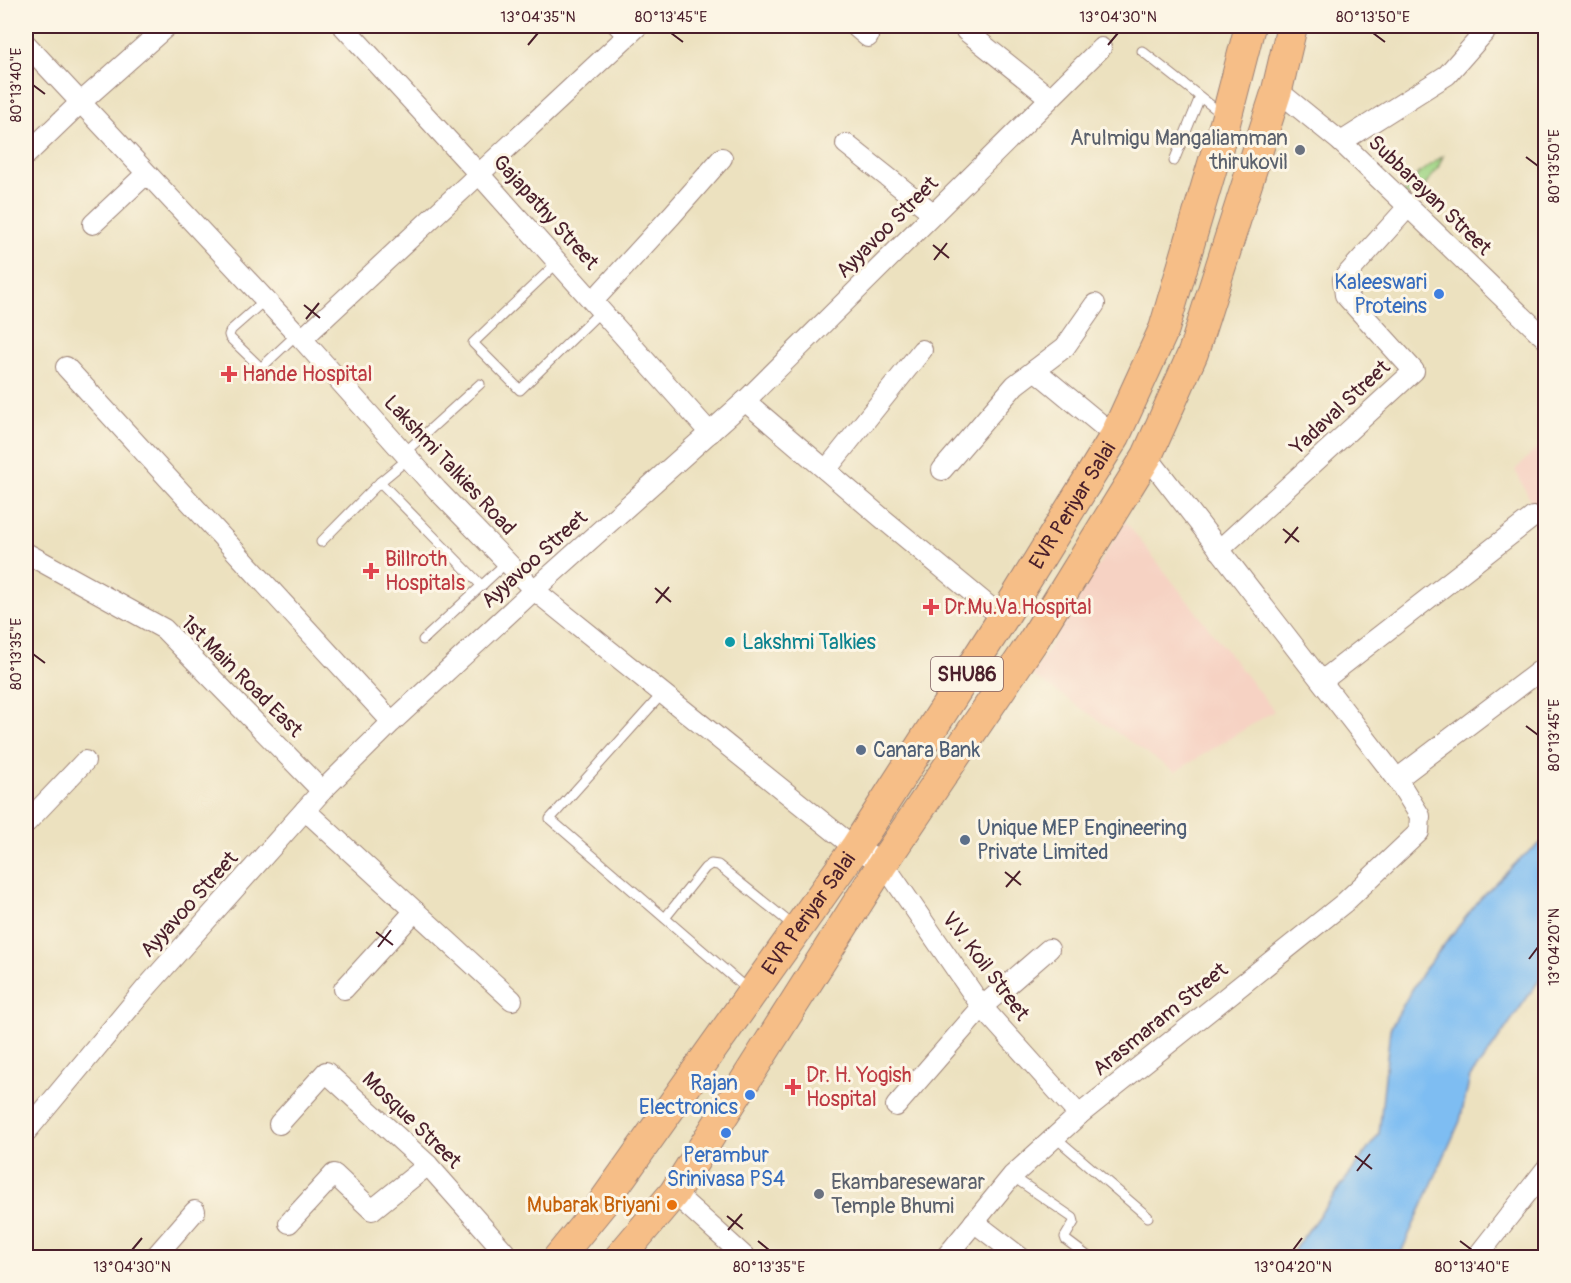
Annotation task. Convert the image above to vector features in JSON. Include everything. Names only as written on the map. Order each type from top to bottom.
[{"type":"main road","name":"EVR Periyar Salai","points":[[558,1257],[602,1204],[855,848],[1003,618],[1114,436],[1164,329],[1227,117],[1250,26]]},
{"type":"main road","name":"EVR Periyar Salai","points":[[619,1257],[674,1193],[883,863],[1033,641],[1147,456],[1193,353],[1277,90],[1292,26]]},
{"type":"street","points":[[26,155],[80,103],[167,26]]},
{"type":"street","name":"Gajapathy Street","points":[[344,26],[710,433]]},
{"type":"street","points":[[1341,142],[1447,75],[1490,26]]},
{"type":"street","points":[[299,336],[479,174],[625,30]]},
{"type":"street","points":[[966,31],[1050,98]]},
{"type":"street","name":"Lakshmi Talkies Road","points":[[26,44],[299,336],[437,490],[534,590],[855,848]]},
{"type":"street","name":"Ayyavoo Street","points":[[26,1131],[146,987],[322,791],[392,722],[534,590],[745,401],[1101,48]]},
{"type":"street","name":"Subbarayan Street","points":[[1277,90],[1341,142],[1545,339]]},
{"type":"street","points":[[846,144],[934,214]]},
{"type":"street","points":[[597,306],[722,158]]},
{"type":"street","points":[[93,224],[146,174]]},
{"type":"street","name":"Yadaval Street","points":[[1219,550],[1414,371],[1345,295],[1343,279],[1408,207]]},
{"type":"street","points":[[942,470],[1015,385],[1065,347],[1095,304]]},
{"type":"street","points":[[826,470],[922,350]]},
{"type":"street","points":[[66,367],[392,722]]},
{"type":"street","points":[[1035,370],[1114,436]]},
{"type":"street","points":[[745,401],[1003,618]]},
{"type":"street","points":[[1147,456],[1397,779],[1545,666]]},
{"type":"street","points":[[1322,681],[1533,517]]},
{"type":"street","name":"1st Main Road East","points":[[26,553],[164,630],[322,791]]},
{"type":"street","points":[[26,823],[85,761]]},
{"type":"street","name":"Arasmaram Street","points":[[945,1257],[1012,1176],[1055,1137],[1344,903],[1419,832],[1420,816],[1397,779]]},
{"type":"street","points":[[305,810],[512,1000]]},
{"type":"street","name":"V.V. Koil Street","points":[[855,848],[883,863],[982,1007],[1079,1116]]},
{"type":"street","points":[[344,989],[416,911]]},
{"type":"street","points":[[896,1106],[982,1007],[1049,949]]},
{"type":"street","name":"Mosque Street","points":[[279,1124],[326,1072],[429,1165],[510,1257]]},
{"type":"street","points":[[289,1224],[334,1174],[372,1210],[429,1165]]},
{"type":"street","points":[[1476,1257],[1545,1169]]},
{"type":"street","points":[[674,1193],[746,1257]]},
{"type":"street","points":[[154,1257],[195,1211]]},
{"type":"street","points":[[974,1222],[1021,1257]]},
{"type":"lane","points":[[1142,51],[1227,117]]},
{"type":"lane","points":[[1174,161],[1200,97]]},
{"type":"lane","points":[[558,262],[473,343],[520,390],[597,306]]},
{"type":"lane","points":[[265,300],[231,330],[230,338],[259,366],[263,366],[299,336]]},
{"type":"lane","points":[[321,542],[480,384]]},
{"type":"lane","points":[[380,482],[482,586]]},
{"type":"lane","points":[[423,640],[507,562]]},
{"type":"lane","points":[[662,694],[550,819],[752,993]]},
{"type":"lane","points":[[665,918],[705,868],[711,864],[718,865],[798,929]]},
{"type":"lane","points":[[1055,1137],[1148,1217]]},
{"type":"lane","points":[[1012,1176],[1073,1218],[1074,1222],[1065,1237],[1066,1240],[1090,1257]]},
{"type":"shaded area","points":[[1545,440],[1545,529],[1515,470]]},
{"type":"shaded area","points":[[1125,521],[1274,711],[1175,772],[1032,675]]},
{"type":"green space","points":[[1443,156],[1438,168],[1419,194],[1401,196],[1419,173]]},
{"type":"water","points":[[1545,840],[1545,972],[1470,1077],[1460,1121],[1399,1257],[1290,1257],[1379,1134],[1390,1029],[1422,973],[1480,899],[1522,857]]},
{"type":"place","name":"Arulmigu Mangaliamman thirukovil","points":[[1300,150]]},
{"type":"place","name":"Kaleeswari Proteins","points":[[1439,294]]},
{"type":"place","name":"Hande Hospital","points":[[229,374]]},
{"type":"place","name":"Billroth Hospitals","points":[[371,571]]},
{"type":"place","name":"Dr.Mu.Va.Hospital","points":[[931,607]]},
{"type":"place","name":"Lakshmi Talkies","points":[[730,642]]},
{"type":"place","name":"Canara Bank","points":[[861,750]]},
{"type":"place","name":"Unique MEP Engineering Private Limited","points":[[965,840]]},
{"type":"place","name":"Dr. H. Yogish Hospital","points":[[793,1087]]},
{"type":"place","name":"Rajan Electronics","points":[[750,1095]]},
{"type":"place","name":"Perambur Srinivasa PS4","points":[[726,1133]]},
{"type":"place","name":"Ekambaresewarar Temple Bhumi","points":[[819,1194]]},
{"type":"place","name":"Mubarak Briyani","points":[[672,1205]]}]
